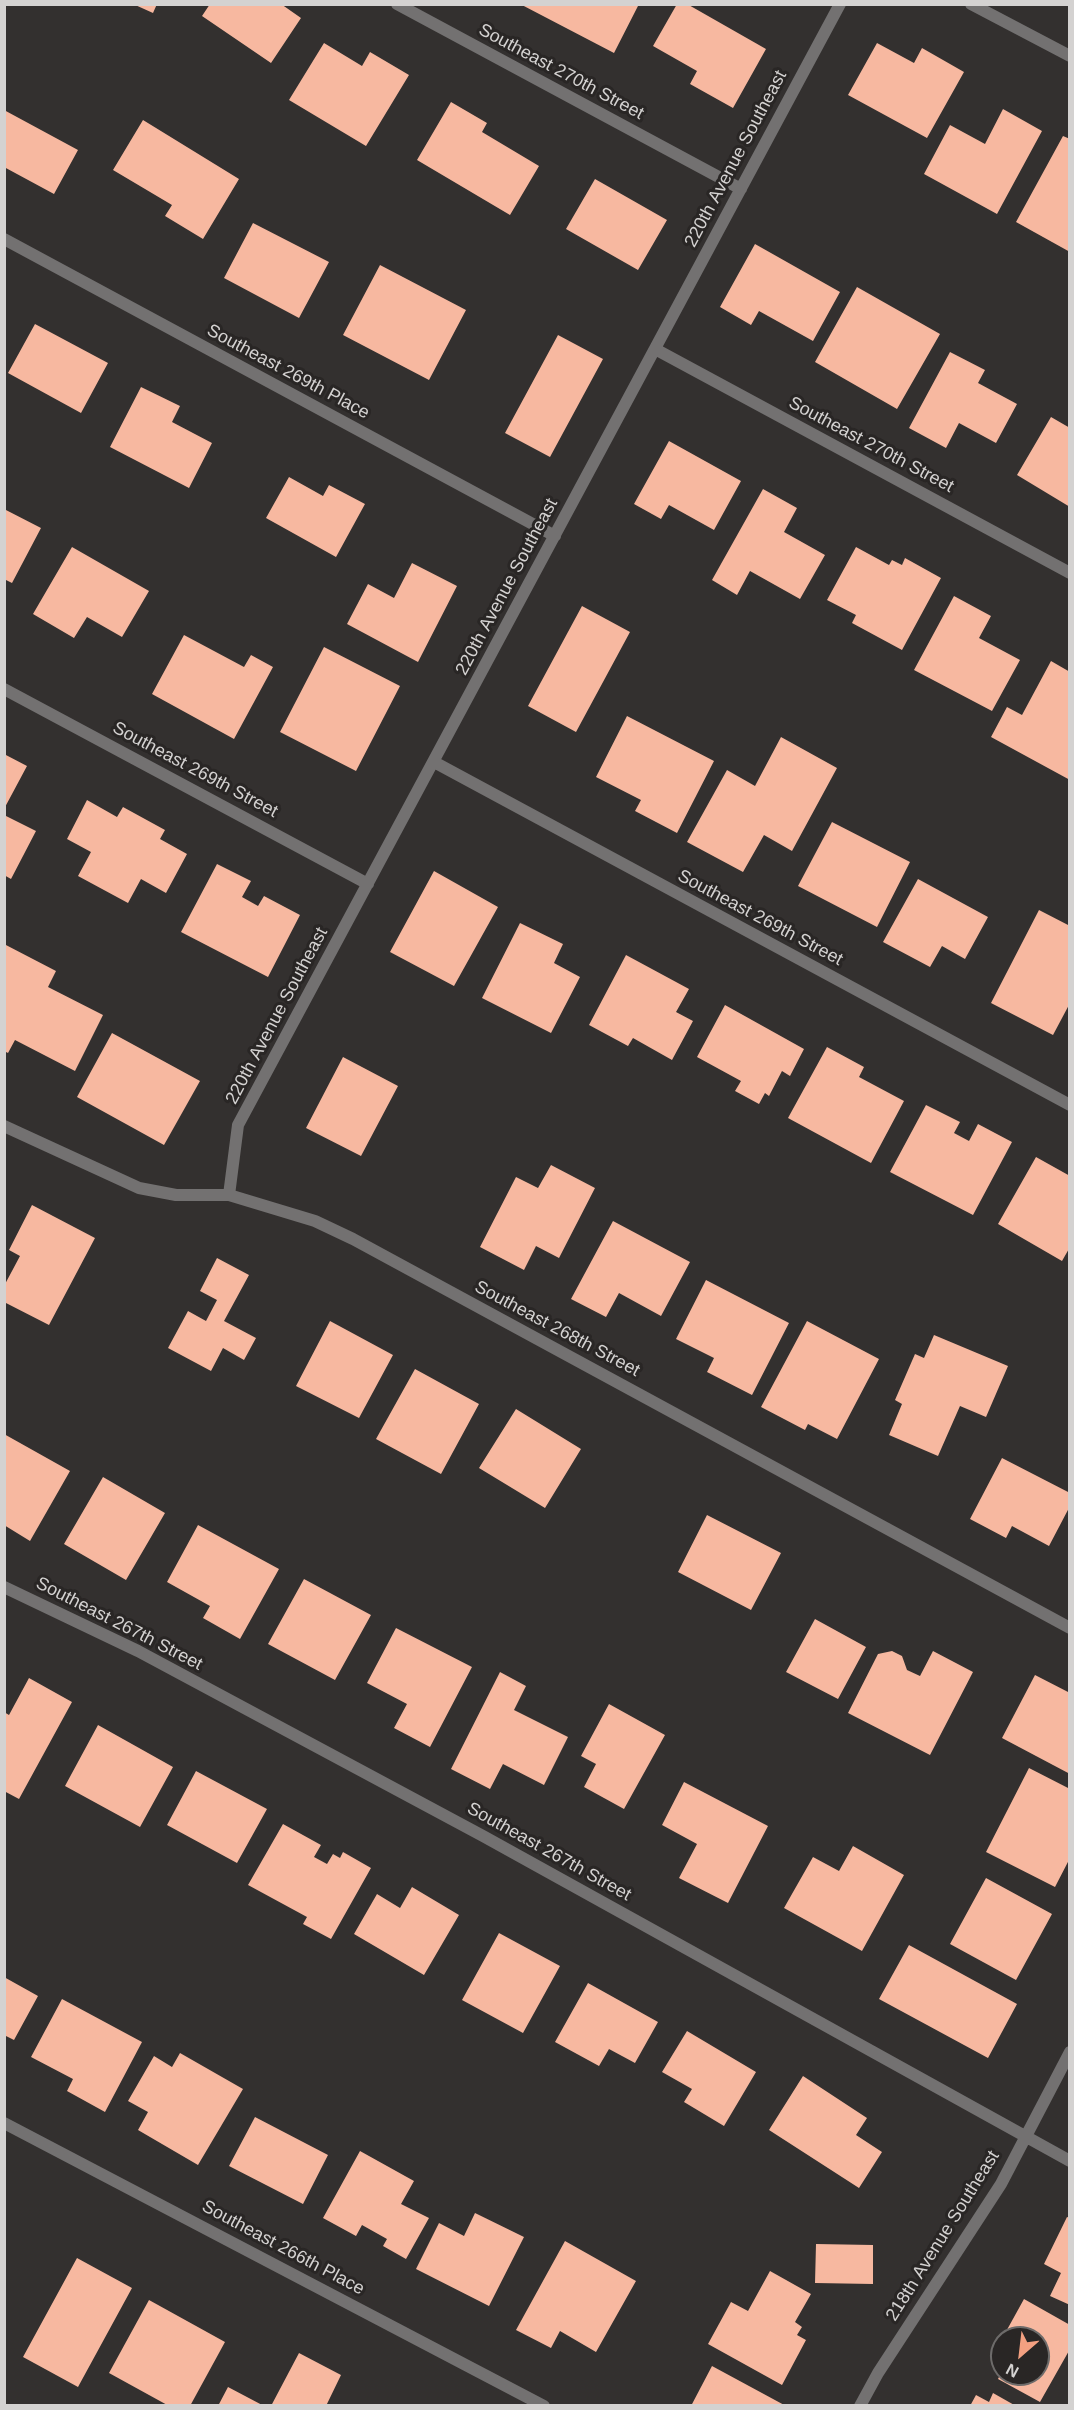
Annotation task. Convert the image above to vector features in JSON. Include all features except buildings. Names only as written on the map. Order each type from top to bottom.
[{"type":"street","name":"Southeast 270th Street","points":[[397,4],[741,189]]},
{"type":"street","name":"220th Avenue Southeast","points":[[230,1195],[238,1125],[840,4]]},
{"type":"street","points":[[971,4],[1070,56]]},
{"type":"street","name":"Southeast 269th Place","points":[[4,239],[555,536]]},
{"type":"street","name":"Southeast 270th Street","points":[[655,349],[1070,573]]},
{"type":"street","name":"Southeast 269th Street","points":[[4,689],[368,884]]},
{"type":"street","name":"Southeast 269th Street","points":[[434,762],[1070,1105]]},
{"type":"street","name":"Southeast 268th Street","points":[[4,1126],[139,1188],[176,1195],[230,1195],[315,1221],[353,1239],[1070,1628]]},
{"type":"street","name":"Southeast 267th Street","points":[[4,1587],[138,1651],[473,1831],[1070,2161]]},
{"type":"street","name":"218th Avenue Southeast","points":[[860,2406],[878,2373],[1001,2184],[1070,2052]]},
{"type":"street","name":"Southeast 266th Place","points":[[4,2123],[544,2406]]}]
